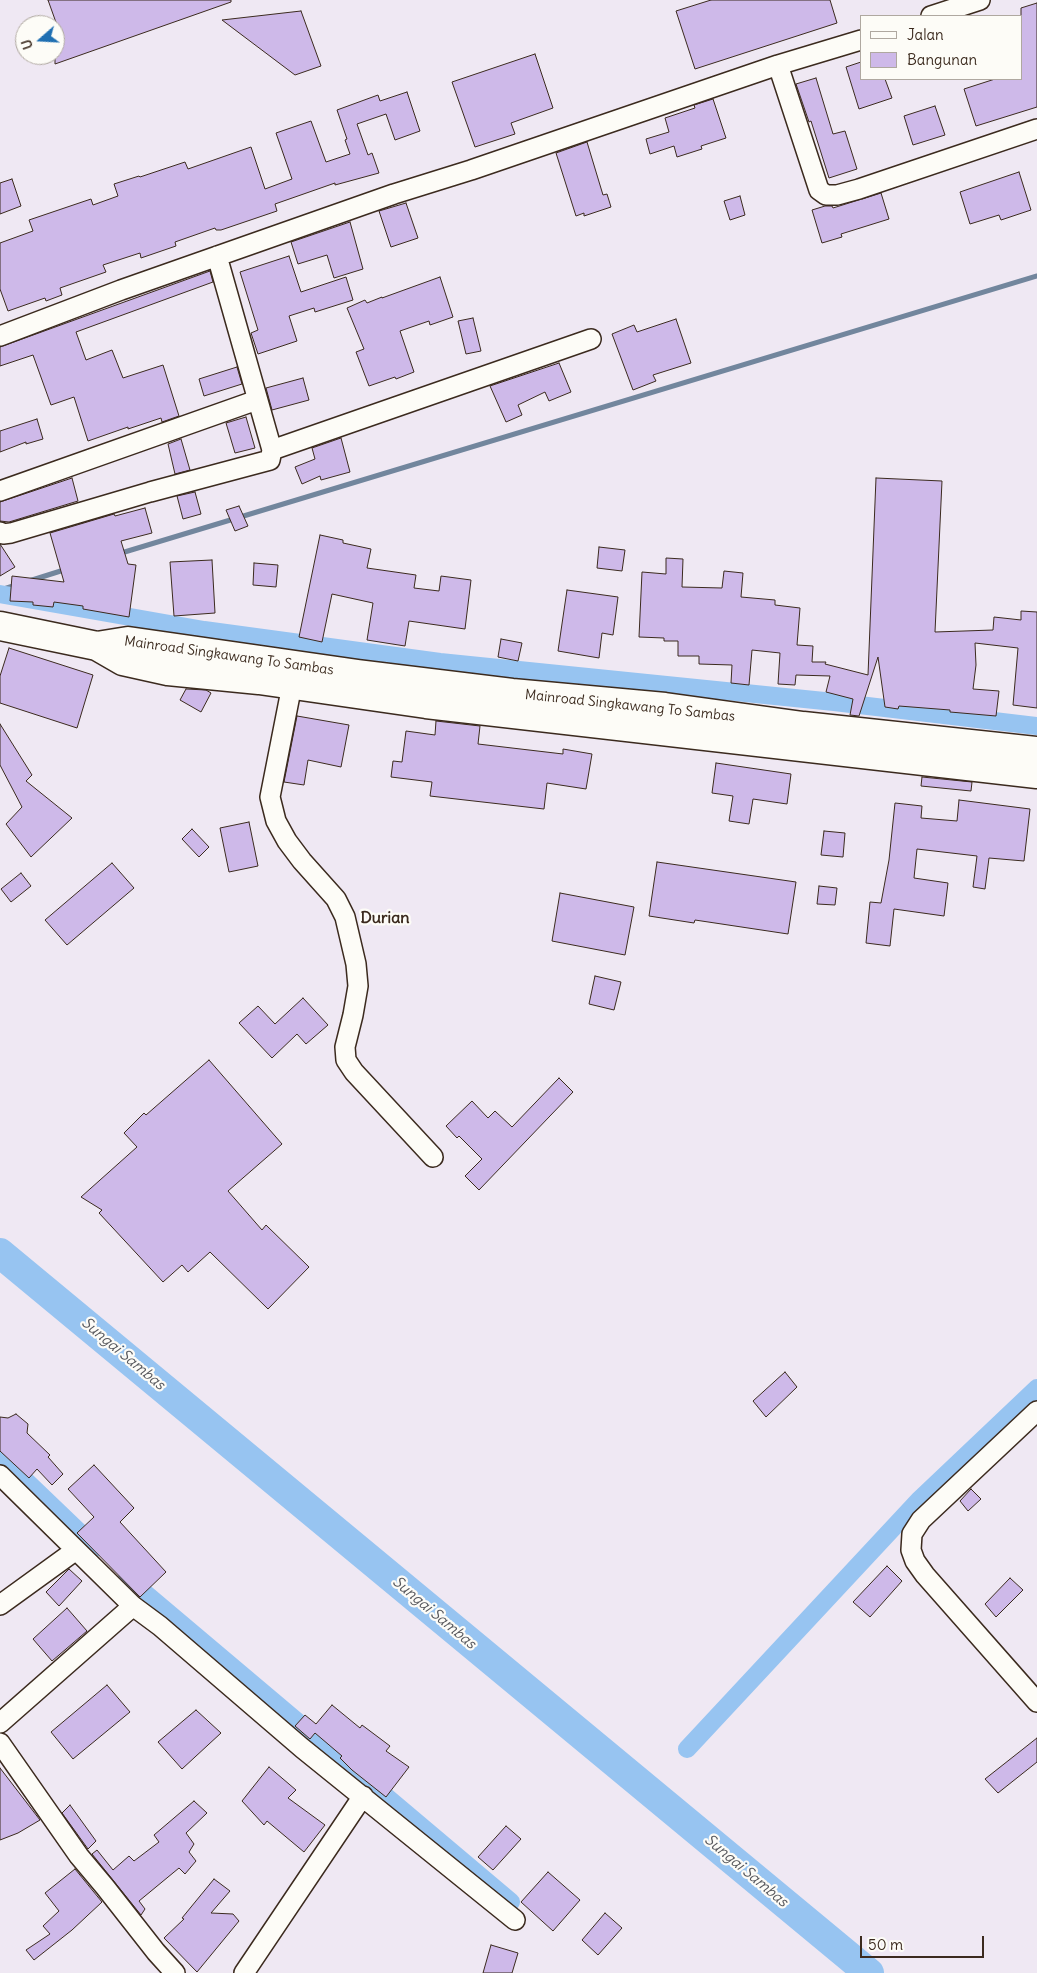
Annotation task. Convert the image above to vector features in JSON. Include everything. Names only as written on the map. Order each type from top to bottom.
[{"type":"highway","points":[[0,626],[97,646]]},
{"type":"highway","name":"Mainroad Singkawang To Sambas","points":[[97,646],[128,641],[358,674],[547,697],[662,719],[1037,774]]},
{"type":"highway","name":"Mainroad Singkawang To Sambas","points":[[97,646],[123,662],[142,667],[292,685],[371,697],[662,719],[803,726],[1037,751]]},
{"type":"street","points":[[935,15],[980,0]]},
{"type":"street","points":[[0,336],[121,290],[394,194],[471,170],[778,65],[860,40]]},
{"type":"street","points":[[778,65],[819,190],[826,195],[837,195],[867,186],[1037,129]]},
{"type":"street","points":[[0,532],[3,534],[11,533],[150,492],[263,464],[270,460],[272,450],[217,256]]},
{"type":"street","points":[[272,450],[591,339]]},
{"type":"street","points":[[0,491],[257,400]]},
{"type":"street","points":[[292,685],[270,797],[276,821],[288,841],[302,861],[336,899],[346,917],[356,964],[358,986],[345,1047],[346,1060],[354,1072],[433,1157]]},
{"type":"street","points":[[1037,1411],[921,1520],[912,1534],[911,1550],[915,1561],[925,1574],[1037,1702]]},
{"type":"street","points":[[0,1475],[133,1606],[294,1741],[516,1920]]},
{"type":"street","points":[[0,1606],[76,1550]]},
{"type":"street","points":[[0,1723],[133,1606]]},
{"type":"street","points":[[0,1743],[79,1856],[175,1973]]},
{"type":"street","points":[[244,1973],[364,1796]]},
{"type":"building","points":[[48,0],[231,0],[231,2],[65,60],[65,15],[53,15]]},
{"type":"building","points":[[711,0],[830,0],[837,23],[695,69],[676,11]]},
{"type":"building","points":[[1037,3],[1037,107],[976,126],[964,89],[992,80],[1022,80],[1021,8]]},
{"type":"building","points":[[301,11],[321,66],[295,75],[222,20]]},
{"type":"building","points":[[535,54],[553,108],[511,123],[515,134],[475,147],[452,82]]},
{"type":"building","points":[[860,62],[860,80],[885,80],[892,98],[859,109],[846,67]]},
{"type":"building","points":[[816,78],[833,134],[845,131],[857,169],[829,178],[811,121],[809,122],[796,84]]},
{"type":"building","points":[[407,92],[420,131],[395,140],[386,114],[357,124],[368,155],[372,153],[379,173],[335,185],[335,183],[275,204],[277,211],[221,230],[216,230],[215,228],[175,242],[176,246],[141,258],[140,253],[103,265],[106,272],[60,288],[62,295],[46,301],[45,298],[8,311],[0,289],[0,243],[33,231],[29,220],[91,199],[93,205],[118,196],[114,184],[185,162],[188,169],[251,147],[265,189],[292,179],[276,133],[311,121],[326,162],[350,154],[337,110],[378,95],[380,101]]},
{"type":"building","points":[[713,99],[726,138],[701,146],[702,149],[677,157],[674,146],[650,154],[646,139],[669,132],[665,118],[695,108],[694,105]]},
{"type":"building","points":[[935,106],[945,135],[913,145],[904,116]]},
{"type":"building","points":[[587,142],[603,195],[607,194],[611,207],[584,216],[584,213],[576,216],[556,153]]},
{"type":"building","points":[[1019,172],[1031,210],[1001,220],[999,215],[970,224],[960,192]]},
{"type":"building","points":[[12,179],[21,206],[0,214],[0,183]]},
{"type":"building","points":[[881,193],[889,219],[841,234],[842,237],[822,243],[812,210],[825,206],[832,206],[833,208]]},
{"type":"building","points":[[740,196],[745,215],[730,220],[724,201]]},
{"type":"building","points":[[406,203],[418,238],[391,247],[379,211]]},
{"type":"building","points":[[350,222],[363,269],[334,278],[327,255],[298,264],[291,242]]},
{"type":"building","points":[[289,256],[301,292],[346,277],[353,300],[315,312],[314,308],[289,316],[297,341],[258,354],[251,333],[258,330],[240,272]]},
{"type":"building","points":[[210,271],[213,282],[76,332],[86,360],[112,350],[123,378],[163,365],[179,416],[162,422],[161,418],[128,429],[128,427],[88,441],[74,397],[51,405],[33,355],[0,366],[0,347]]},
{"type":"building","points":[[440,277],[453,317],[430,325],[429,321],[400,331],[414,372],[369,386],[356,352],[364,349],[347,308],[365,300],[367,303]]},
{"type":"building","points":[[473,318],[481,351],[466,354],[458,321]]},
{"type":"building","points":[[676,319],[691,363],[653,375],[656,381],[633,390],[612,334],[634,325],[637,332]]},
{"type":"building","points":[[559,363],[571,392],[549,401],[545,392],[518,405],[522,415],[506,422],[490,386]]},
{"type":"building","points":[[237,367],[242,384],[204,396],[199,379]]},
{"type":"building","points":[[303,378],[309,400],[272,410],[266,388]]},
{"type":"building","points":[[246,417],[255,448],[235,453],[226,423]]},
{"type":"building","points":[[37,419],[43,439],[26,444],[26,442],[0,452],[0,431]]},
{"type":"building","points":[[341,438],[350,472],[321,480],[320,476],[302,484],[295,467],[315,459],[312,448]]},
{"type":"building","points":[[181,439],[190,470],[175,474],[168,444]]},
{"type":"building","points":[[72,478],[78,501],[9,522],[0,521],[0,502]]},
{"type":"building","points":[[876,478],[942,481],[935,632],[993,630],[994,617],[1021,620],[1021,611],[1037,612],[1037,708],[1013,705],[1018,648],[975,643],[976,665],[973,689],[999,691],[996,716],[950,712],[950,710],[899,706],[898,709],[885,707],[878,657],[859,716],[850,715],[853,699],[826,692],[830,676],[796,675],[795,685],[778,684],[780,653],[752,650],[749,685],[731,683],[732,665],[699,664],[699,656],[678,656],[678,641],[664,641],[664,638],[639,637],[642,572],[666,574],[666,558],[683,559],[682,587],[722,588],[724,571],[743,573],[741,597],[775,600],[775,605],[800,608],[797,645],[813,646],[812,662],[826,662],[825,664],[868,675]]},
{"type":"building","points":[[195,492],[201,514],[183,519],[177,496]]},
{"type":"building","points":[[239,506],[248,526],[235,531],[226,510]]},
{"type":"building","points":[[145,508],[152,533],[121,541],[128,564],[136,565],[129,617],[83,609],[83,606],[54,602],[53,607],[33,605],[33,602],[10,601],[12,576],[64,582],[50,533],[114,514],[115,516]]},
{"type":"building","points":[[320,535],[343,540],[343,543],[371,549],[367,568],[416,575],[414,588],[439,591],[441,576],[471,580],[465,629],[409,621],[405,646],[367,640],[373,603],[332,594],[322,642],[299,637]]},
{"type":"building","points":[[0,544],[15,567],[0,576]]},
{"type":"building","points":[[599,547],[625,550],[622,571],[597,568]]},
{"type":"building","points":[[212,560],[215,613],[174,616],[170,562]]},
{"type":"building","points":[[254,563],[278,565],[276,587],[253,585]]},
{"type":"building","points":[[567,590],[618,597],[613,635],[602,633],[599,658],[558,651]]},
{"type":"building","points":[[501,639],[522,643],[518,661],[498,657]]},
{"type":"building","points":[[9,648],[93,675],[77,728],[0,703],[0,676]]},
{"type":"building","points":[[186,689],[206,690],[211,693],[201,712],[180,700]]},
{"type":"building","points":[[297,716],[349,725],[341,767],[308,760],[304,785],[284,782]]},
{"type":"building","points":[[436,721],[480,726],[478,744],[563,754],[563,749],[592,754],[586,789],[547,783],[544,809],[430,796],[432,782],[391,777],[393,761],[402,762],[406,731],[435,735]]},
{"type":"building","points":[[0,724],[32,775],[26,781],[72,818],[31,857],[6,824],[22,807],[0,765]]},
{"type":"building","points":[[716,763],[791,774],[787,804],[753,799],[749,824],[729,821],[733,796],[712,793]]},
{"type":"building","points":[[922,777],[972,782],[971,791],[921,786]]},
{"type":"building","points":[[959,800],[1030,809],[1024,861],[989,858],[985,889],[973,887],[977,856],[917,849],[914,878],[948,883],[944,916],[894,909],[890,946],[866,943],[870,902],[881,903],[889,860],[895,803],[922,806],[921,818],[957,821]]},
{"type":"building","points":[[249,822],[258,866],[229,872],[220,828]]},
{"type":"building","points":[[192,829],[209,847],[199,857],[182,839]]},
{"type":"building","points":[[824,831],[845,833],[843,857],[821,855]]},
{"type":"building","points":[[657,862],[796,882],[788,934],[695,920],[694,923],[649,916]]},
{"type":"building","points":[[112,863],[134,888],[67,945],[45,920]]},
{"type":"building","points":[[21,873],[31,886],[11,902],[1,889]]},
{"type":"building","points":[[819,886],[837,888],[835,905],[817,904]]},
{"type":"building","points":[[560,893],[634,907],[625,955],[552,941]]},
{"type":"building","points":[[595,976],[621,982],[614,1010],[589,1004]]},
{"type":"building","points":[[303,998],[328,1025],[306,1044],[297,1034],[272,1058],[239,1023],[258,1006],[275,1024]]},
{"type":"building","points":[[209,1060],[282,1144],[228,1191],[262,1230],[266,1225],[309,1267],[268,1309],[210,1252],[188,1272],[182,1265],[163,1282],[99,1213],[102,1210],[81,1197],[137,1147],[124,1133],[144,1113],[146,1115]]},
{"type":"building","points":[[559,1078],[573,1092],[479,1190],[465,1176],[482,1159],[446,1126],[472,1101],[488,1118],[495,1111],[512,1127]]},
{"type":"building","points":[[785,1372],[797,1387],[766,1417],[753,1401]]},
{"type":"building","points":[[16,1414],[28,1424],[27,1433],[50,1455],[48,1457],[63,1474],[52,1485],[37,1469],[29,1478],[0,1451],[0,1417],[8,1418]]},
{"type":"building","points":[[94,1465],[134,1508],[120,1522],[166,1572],[140,1597],[77,1533],[94,1517],[68,1489]]},
{"type":"building","points":[[971,1489],[981,1499],[968,1511],[960,1501]]},
{"type":"building","points":[[887,1566],[902,1581],[870,1617],[853,1602]]},
{"type":"building","points":[[69,1569],[82,1581],[59,1606],[46,1592]]},
{"type":"building","points":[[1010,1578],[1023,1590],[996,1617],[985,1604]]},
{"type":"building","points":[[67,1608],[87,1631],[52,1661],[33,1639]]},
{"type":"building","points":[[107,1685],[130,1712],[73,1759],[51,1732]]},
{"type":"building","points":[[332,1705],[360,1728],[362,1725],[390,1746],[386,1751],[409,1767],[386,1797],[352,1770],[340,1758],[342,1756],[315,1733],[310,1739],[295,1726],[305,1715],[316,1724]]},
{"type":"building","points":[[196,1710],[221,1733],[182,1769],[158,1742]]},
{"type":"building","points":[[1037,1738],[1037,1762],[998,1793],[985,1779]]},
{"type":"building","points":[[269,1767],[296,1790],[288,1798],[325,1825],[304,1852],[267,1821],[264,1825],[242,1801]]},
{"type":"building","points":[[0,1768],[40,1820],[18,1833],[0,1840]]},
{"type":"building","points":[[194,1801],[207,1813],[186,1833],[194,1844],[189,1852],[196,1861],[185,1874],[179,1868],[139,1901],[145,1909],[141,1915],[92,1854],[97,1850],[113,1870],[129,1856],[134,1861],[159,1842],[154,1835]]},
{"type":"building","points":[[70,1805],[96,1841],[88,1849],[62,1813]]},
{"type":"building","points":[[506,1826],[521,1839],[493,1870],[478,1857]]},
{"type":"building","points":[[75,1869],[102,1902],[72,1930],[34,1960],[26,1950],[50,1934],[43,1926],[59,1911],[45,1893]]},
{"type":"building","points":[[548,1872],[580,1900],[553,1931],[521,1902]]},
{"type":"building","points":[[214,1879],[230,1891],[211,1913],[233,1914],[239,1921],[197,1972],[164,1938],[184,1919],[182,1918]]},
{"type":"building","points":[[605,1913],[622,1928],[598,1955],[582,1940]]},
{"type":"building","points":[[491,1945],[518,1953],[512,1973],[483,1973]]},
{"type":"waterway","points":[[118,554],[1037,276]]},
{"type":"waterway","points":[[29,581],[67,569]]},
{"type":"waterway","points":[[0,590],[16,585]]},
{"type":"waterway","points":[[0,594],[204,630],[440,662],[834,702],[1037,726]]},
{"type":"waterway","name":"Sungai Sambas","points":[[0,1253],[869,1973]]},
{"type":"waterway","points":[[687,1749],[920,1499],[1037,1388]]},
{"type":"waterway","points":[[0,1456],[96,1548]]},
{"type":"waterway","points":[[127,1578],[511,1902]]},
{"type":"district","name":"Durian","points":[[385,918]]}]
